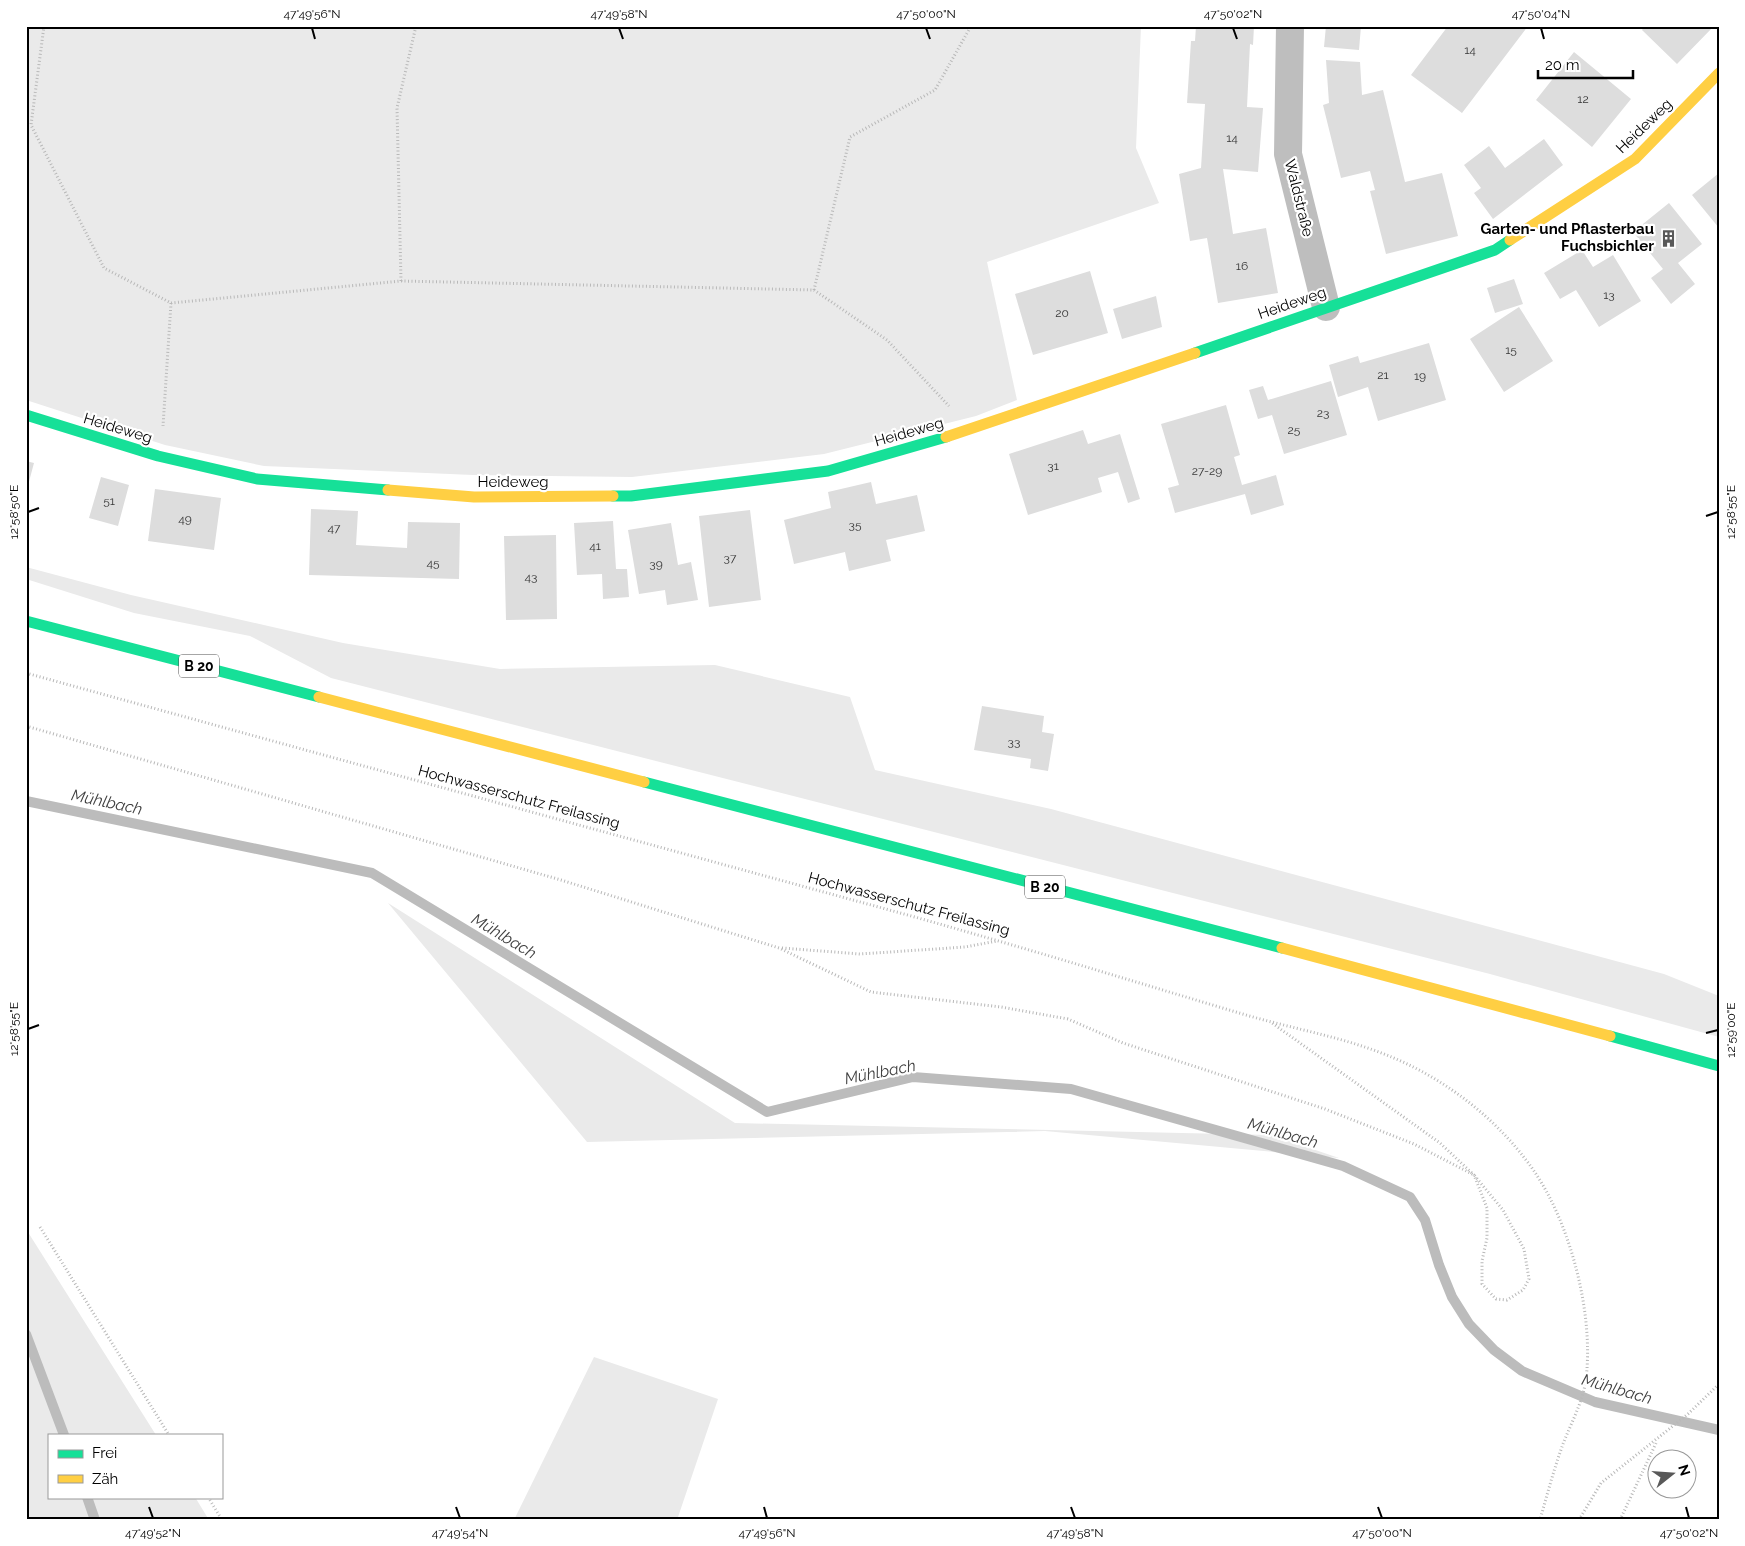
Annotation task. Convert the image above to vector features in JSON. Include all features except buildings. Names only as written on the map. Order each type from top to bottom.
[{"type":"street","name":"Waldstraße","points":[[1290,26],[1288,154],[1326,307]]},
{"type":"street","name":"Heideweg","points":[[26,415],[158,456],[257,479],[474,497],[631,496],[828,471],[971,430],[1495,250],[1635,159],[1719,73]]},
{"type":"street","name":"B 20","points":[[26,621],[1481,1000],[1719,1066]]},
{"type":"path","points":[[44,26],[31,125],[104,268],[171,302],[401,281],[814,290],[887,340],[971,430]]},
{"type":"path","points":[[401,281],[397,108],[416,26]]},
{"type":"path","points":[[814,290],[850,137],[935,90],[970,26]]},
{"type":"path","points":[[158,456],[162,436],[171,302]]},
{"type":"path","name":"Hochwasserschutz Freilassing","points":[[26,673],[999,940],[1272,1023],[1353,1042],[1392,1057],[1455,1091],[1498,1128],[1534,1170],[1553,1205],[1572,1256],[1588,1341],[1586,1383],[1563,1443],[1540,1520]]},
{"type":"path","points":[[26,726],[561,880],[779,948],[871,992],[1001,1008],[1068,1019],[1123,1043],[1325,1109],[1414,1144],[1474,1175],[1486,1208],[1487,1238],[1482,1261],[1482,1284],[1496,1300],[1507,1300],[1523,1290],[1529,1279],[1524,1250],[1503,1210],[1474,1175],[1440,1143],[1272,1023]]},
{"type":"path","points":[[779,948],[860,954],[965,947],[999,940]]},
{"type":"path","points":[[40,1227],[168,1434]]},
{"type":"path","points":[[1579,1520],[1601,1483],[1688,1414],[1719,1384]]},
{"type":"path","points":[[1620,1520],[1658,1438]]},
{"type":"path","points":[[209,1498],[222,1520]]},
{"type":"path","points":[[1254,1520],[1270,1520]]},
{"type":"shaded area","points":[[26,26],[1141,26],[1136,148],[1159,203],[987,262],[1017,400],[976,416],[824,454],[632,477],[473,475],[264,466],[165,445],[26,400]]},
{"type":"shaded area","points":[[26,567],[131,595],[343,643],[500,669],[715,665],[850,697],[875,770],[1051,809],[1664,974],[1719,996],[1719,1037],[1490,974],[331,678],[250,636],[134,613],[26,579]]},
{"type":"shaded area","points":[[388,903],[735,1123],[1271,1135],[1339,1158],[1045,1131],[587,1142]]},
{"type":"shaded area","points":[[26,1229],[155,1434],[48,1434],[48,1498],[196,1498],[209,1520],[26,1520]]},
{"type":"shaded area","points":[[594,1357],[718,1399],[677,1520],[514,1520]]},
{"type":"waterway","name":"Mühlbach","points":[[26,801],[372,873],[767,1112],[913,1077],[1071,1089],[1343,1166],[1410,1197],[1425,1220],[1439,1265],[1452,1297],[1469,1324],[1494,1350],[1522,1371],[1595,1402],[1719,1430]]},
{"type":"waterway","points":[[26,1334],[64,1434]]},
{"type":"waterway","points":[[87,1498],[95,1520]]},
{"type":"traffic: fast","points":[[1195,353],[1495,250],[1510,240]]},
{"type":"traffic: fast","points":[[26,415],[158,456],[257,479],[388,490]]},
{"type":"traffic: fast","points":[[613,496],[631,496],[828,471],[946,437]]},
{"type":"traffic: fast","points":[[26,621],[319,697]]},
{"type":"traffic: fast","points":[[644,782],[1282,948]]},
{"type":"traffic: fast","points":[[1610,1036],[1719,1066]]},
{"type":"traffic: slow","points":[[1510,240],[1635,159],[1719,73]]},
{"type":"traffic: slow","points":[[946,437],[1195,353]]},
{"type":"traffic: slow","points":[[388,490],[474,497],[613,496]]},
{"type":"traffic: slow","points":[[319,697],[644,782]]},
{"type":"traffic: slow","points":[[1282,948],[1610,1036]]},
{"type":"place","name":"Garten- und Pflasterbau Fuchsbichler","points":[[1668,238]]}]
